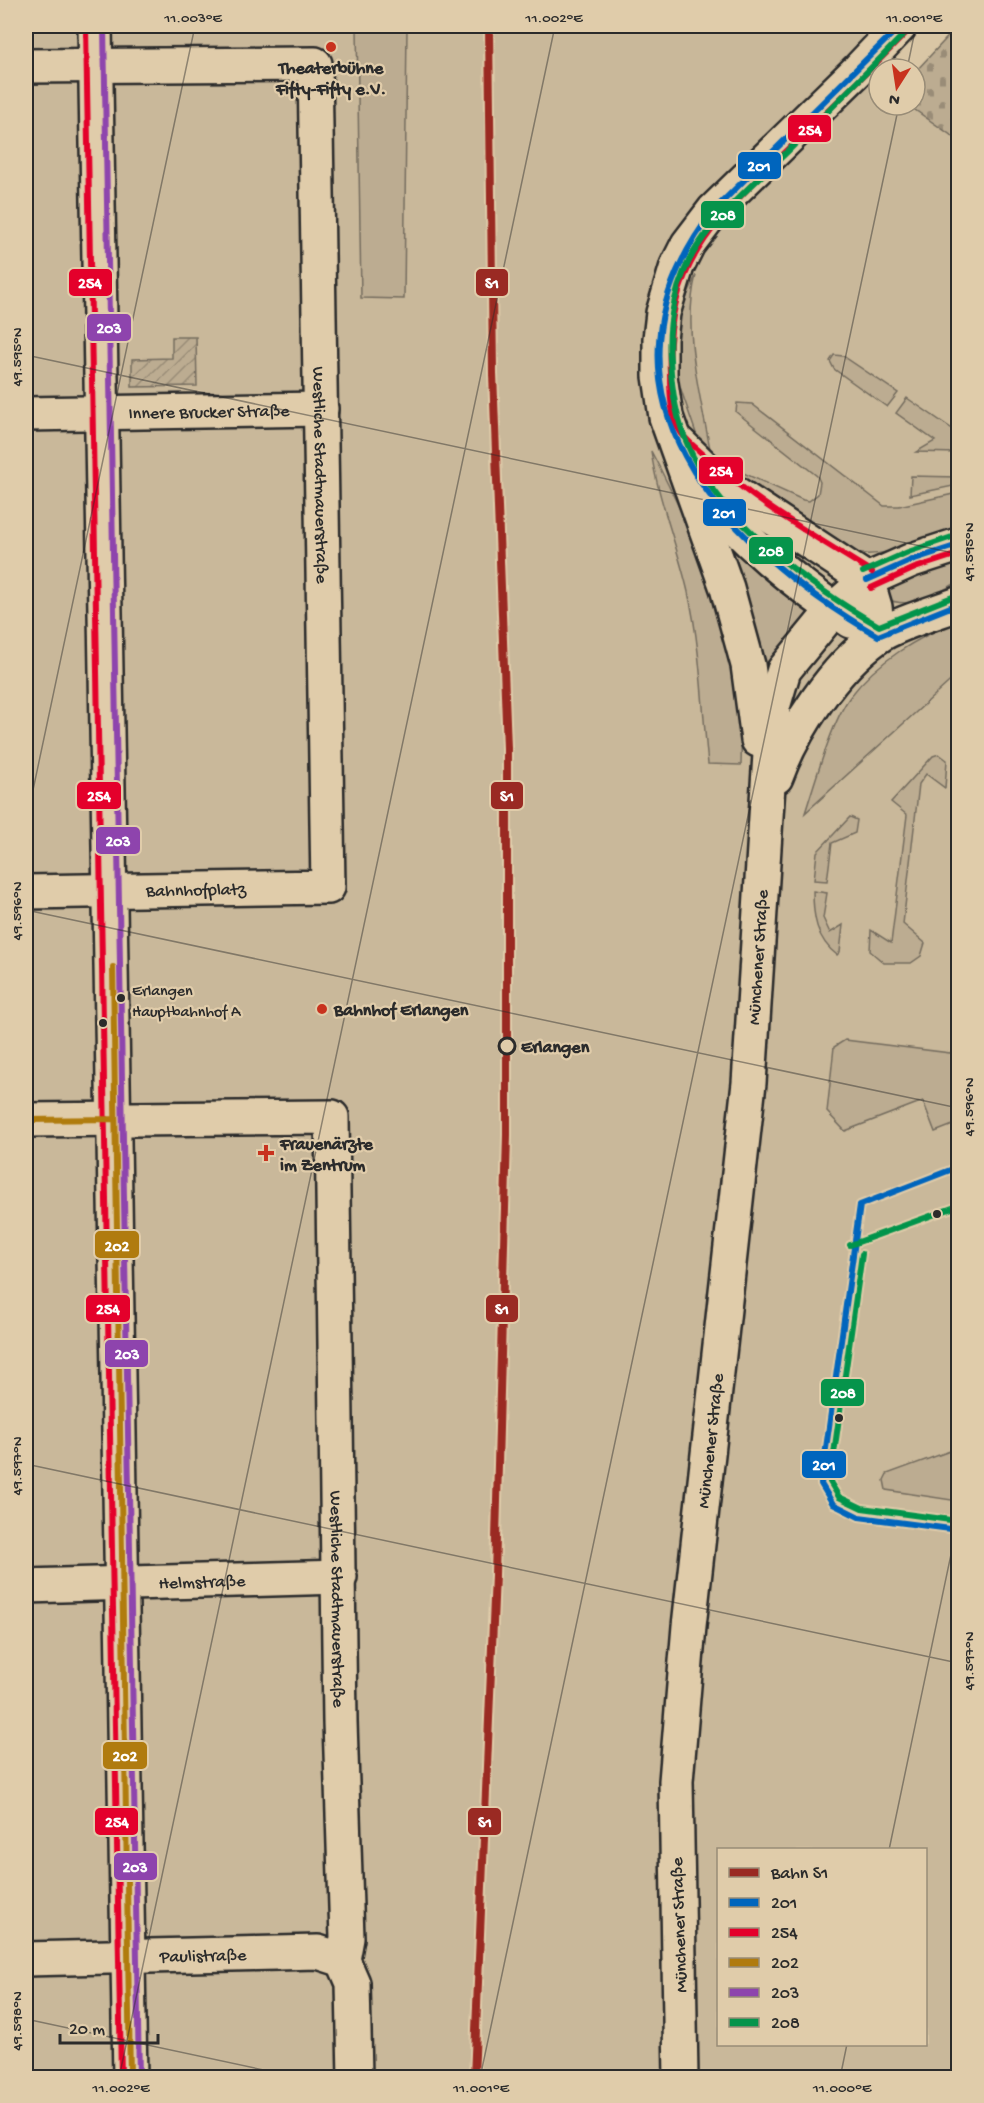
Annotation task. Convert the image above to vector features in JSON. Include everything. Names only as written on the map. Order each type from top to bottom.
[{"type":"street","points":[[95,26],[123,1584],[112,1956],[130,2078]]},
{"type":"street","points":[[766,810],[748,665],[727,588],[662,397],[660,339],[669,289],[688,244],[714,210],[900,26]]},
{"type":"street","name":"Westliche Stadtmauerstraße","points":[[96,65],[315,64],[328,887]]},
{"type":"street","points":[[26,66],[96,65]]},
{"type":"street","name":"Innere Brucker Straße","points":[[26,414],[321,409]]},
{"type":"street","points":[[674,437],[720,483],[867,580],[875,607],[878,636]]},
{"type":"street","points":[[674,437],[697,484],[721,515],[753,545],[834,609],[878,636]]},
{"type":"street","name":"Münchener Straße","points":[[681,2078],[676,1781],[689,1626],[748,1083],[773,707],[784,670],[834,609],[867,580],[912,560],[958,544]]},
{"type":"street","name":"Münchener Straße","points":[[766,810],[787,748],[832,681],[878,636],[958,604]]},
{"type":"street","name":"Bahnhofplatz","points":[[26,892],[328,887]]},
{"type":"street","name":"Westliche Stadtmauerstraße","points":[[116,1119],[332,1117],[340,1577],[340,1722],[347,1938],[343,1960],[353,1983],[355,2078]]},
{"type":"street","points":[[26,1120],[116,1119]]},
{"type":"street","name":"Helmstraße","points":[[26,1586],[340,1577]]},
{"type":"street","name":"Paulistraße","points":[[26,1959],[318,1952],[343,1960]]},
{"type":"shaded area","points":[[26,26],[874,26],[883,57],[867,57],[867,117],[925,117],[958,140],[958,2077],[26,2077]]},
{"type":"green space","points":[[357,26],[407,26],[404,299],[361,298]]},
{"type":"green space","points":[[958,26],[958,140],[925,117],[927,117],[927,59]]},
{"type":"green space","points":[[696,275],[692,296],[692,340],[697,384],[710,449],[728,466],[803,500],[809,501],[818,494],[820,482],[817,476],[736,412],[737,403],[752,404],[884,506],[899,506],[958,493],[958,526],[891,551],[878,554],[850,552],[747,491],[699,442],[678,381],[676,355],[681,310]]},
{"type":"green space","points":[[172,337],[196,337],[197,386],[132,387],[132,359],[172,358]]},
{"type":"green space","points":[[834,355],[843,356],[898,393],[887,407],[834,369],[830,361]]},
{"type":"green space","points":[[907,398],[958,433],[958,453],[916,452],[935,441],[896,413]]},
{"type":"green space","points":[[651,451],[687,525],[717,602],[736,682],[741,765],[708,764],[692,613],[684,574],[658,487]]},
{"type":"green space","points":[[911,476],[958,477],[958,485],[910,495]]},
{"type":"green space","points":[[728,546],[812,612],[766,680]]},
{"type":"green space","points":[[958,560],[958,582],[940,592],[922,600],[904,603],[884,598],[883,590]]},
{"type":"green space","points":[[958,621],[958,674],[805,813],[830,736],[850,697],[886,661],[913,643]]},
{"type":"green space","points":[[939,754],[947,760],[945,788],[926,774],[919,784],[903,924],[925,943],[921,956],[911,963],[884,963],[870,951],[871,930],[891,943],[907,815],[891,802],[933,756]]},
{"type":"green space","points":[[850,817],[857,820],[855,833],[832,843],[827,881],[814,880],[817,852]]},
{"type":"green space","points":[[813,891],[827,893],[823,918],[830,933],[843,925],[840,952],[837,955],[824,942],[817,926]]},
{"type":"green space","points":[[845,1040],[958,1054],[958,1123],[935,1132],[923,1101],[845,1131],[827,1112],[834,1047]]},
{"type":"green space","points":[[958,1448],[958,1501],[886,1490],[884,1480],[887,1474]]},
{"type":"rail line","name":"S1","points":[[474,2078],[495,1575],[507,1135],[507,748],[493,373],[489,26]]},
{"type":"transit line","name":"254","points":[[86,26],[121,2078]]},
{"type":"transit line","name":"203","points":[[104,26],[139,2078]]},
{"type":"transit line","name":"201","points":[[878,636],[820,599],[766,556],[720,508],[685,456],[664,399],[659,339],[675,276],[714,210],[900,26]]},
{"type":"transit line","name":"208","points":[[906,32],[728,209],[706,234],[690,259],[674,301],[669,346],[671,371],[675,405],[681,426],[703,475],[722,501],[770,550],[825,592],[879,626],[955,596]]},
{"type":"transit line","name":"254","points":[[872,572],[808,533],[746,491],[682,434],[675,420],[672,404],[671,334],[677,300],[687,270],[702,243],[721,218],[907,32]]},
{"type":"transit line","name":"208","points":[[863,572],[908,552],[955,536]]},
{"type":"transit line","name":"201","points":[[867,580],[912,560],[958,545]]},
{"type":"transit line","name":"254","points":[[871,588],[915,568],[958,554]]},
{"type":"transit line","name":"201","points":[[878,636],[958,604]]},
{"type":"transit line","name":"202","points":[[113,967],[130,2078]]},
{"type":"transit line","name":"202","points":[[26,1120],[115,1119]]},
{"type":"transit line","name":"201","points":[[860,1205],[958,1167]]},
{"type":"transit line","name":"201","points":[[860,1205],[821,1484],[833,1504],[859,1517],[958,1530]]},
{"type":"transit line","name":"208","points":[[850,1245],[955,1207]]},
{"type":"transit line","name":"208","points":[[862,1254],[830,1482],[839,1497],[862,1508],[958,1521]]},
{"type":"place","name":"Theaterbühne Fifty-Fifty e.V.","points":[[331,47]]},
{"type":"place","name":"Erlangen Hauptbahnhof A","points":[[121,998]]},
{"type":"place","name":"Bahnhof Erlangen","points":[[322,1009]]},
{"type":"place","name":"Erlangen","points":[[507,1046]]},
{"type":"place","name":"Frauenärzte im Zentrum","points":[[266,1153]]}]
